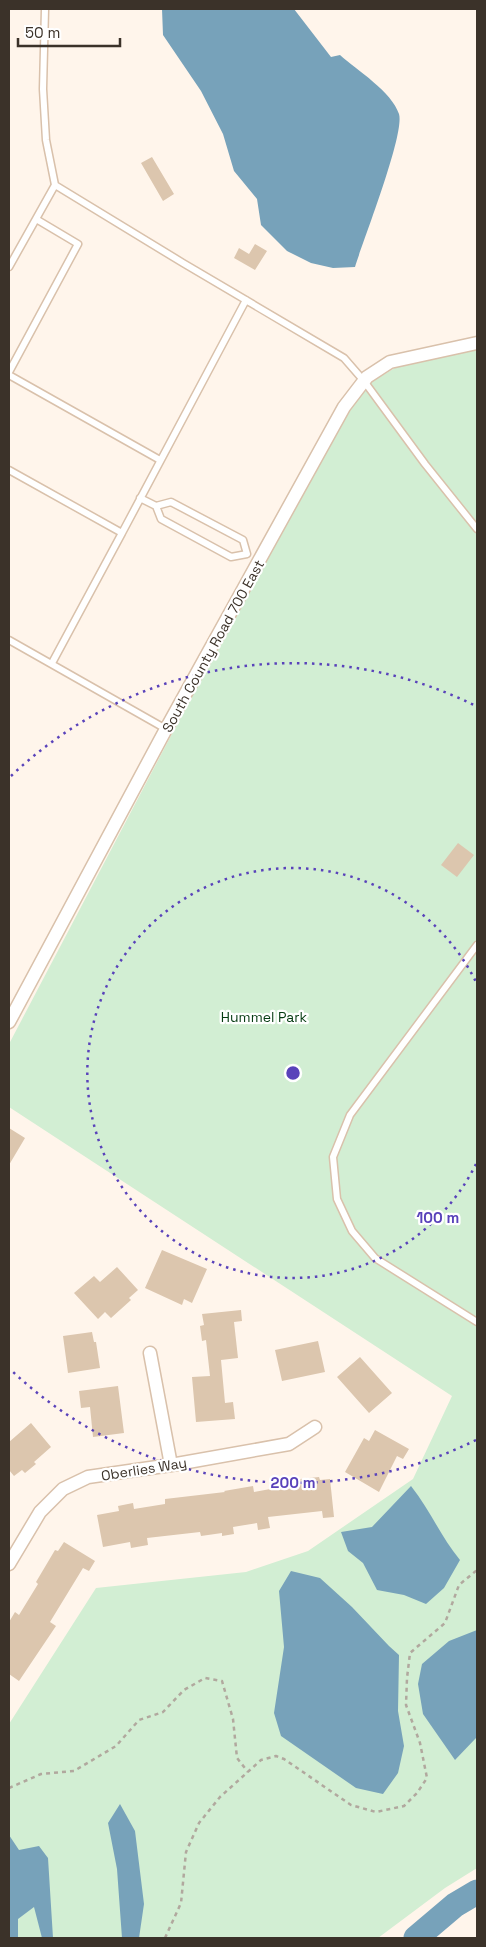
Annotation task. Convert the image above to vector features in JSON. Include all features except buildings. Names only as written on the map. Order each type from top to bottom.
[{"type":"street","name":"South County Road 700 East","points":[[9,1022],[166,729],[344,407],[364,381],[379,368],[390,362],[477,343]]},
{"type":"street","points":[[150,1353],[171,1465]]},
{"type":"street","name":"Oberlies Way","points":[[9,1564],[40,1512],[63,1488],[88,1478],[290,1444],[315,1427]]},
{"type":"lane","points":[[9,267],[55,184],[46,140],[42,88],[45,9]]},
{"type":"lane","points":[[55,184],[344,358],[364,381],[425,464],[477,529]]},
{"type":"lane","points":[[36,219],[78,244],[9,373],[160,460]]},
{"type":"lane","points":[[52,663],[246,300]]},
{"type":"lane","points":[[9,470],[122,533]]},
{"type":"lane","points":[[140,498],[156,506],[172,502],[243,540],[246,554]]},
{"type":"lane","points":[[156,506],[161,519],[231,557],[246,554],[259,561]]},
{"type":"lane","points":[[9,640],[166,729]]},
{"type":"lane","points":[[477,945],[350,1115],[333,1157],[337,1199],[352,1231],[375,1258],[477,1322]]},
{"type":"path","points":[[165,1938],[181,1903],[186,1852],[199,1823],[220,1797],[261,1760],[276,1756],[284,1759],[350,1805],[376,1812],[404,1806],[417,1793],[427,1778],[420,1743],[406,1705],[410,1653],[445,1624],[459,1585],[477,1570]]},
{"type":"path","points":[[9,1788],[41,1774],[74,1771],[116,1746],[139,1720],[163,1712],[184,1690],[205,1678],[222,1682],[233,1718],[237,1758],[248,1772]]},
{"type":"green space","name":"Hummel Park","points":[[477,341],[477,1868],[445,1888],[378,1938],[9,1938],[9,1724],[96,1588],[246,1572],[308,1551],[413,1479],[452,1396],[9,1107],[9,1044],[330,433],[370,383],[413,357]]},
{"type":"water","points":[[162,9],[294,9],[331,57],[340,55],[382,90],[395,106],[399,114],[396,143],[355,267],[333,268],[311,263],[287,251],[261,225],[257,199],[234,171],[223,134],[201,91],[163,35]]},
{"type":"water","points":[[411,1486],[460,1560],[444,1588],[426,1604],[404,1595],[377,1590],[363,1563],[348,1551],[341,1532],[372,1527]]},
{"type":"water","points":[[291,1571],[320,1578],[352,1607],[399,1655],[398,1711],[404,1746],[398,1773],[383,1794],[356,1788],[281,1736],[274,1713],[284,1647],[279,1591]]},
{"type":"water","points":[[477,1630],[477,1739],[455,1760],[423,1714],[418,1684],[422,1664],[449,1641]]},
{"type":"water","points":[[120,1804],[135,1831],[144,1904],[139,1938],[122,1938],[117,1869],[108,1823]]},
{"type":"water","points":[[9,1835],[19,1850],[39,1846],[48,1858],[53,1938],[42,1938],[34,1907],[18,1919],[18,1938],[9,1938]]},
{"type":"waterway","points":[[416,1938],[455,1905],[477,1892]]}]
